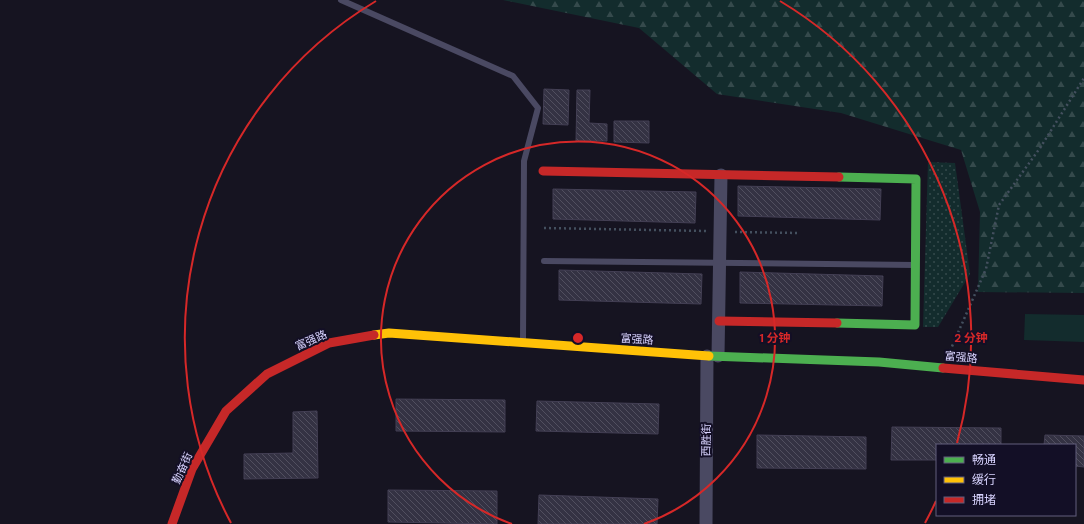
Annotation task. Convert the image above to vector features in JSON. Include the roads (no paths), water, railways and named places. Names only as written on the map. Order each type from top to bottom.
[{"type":"street","points":[[543,171],[916,179],[915,325],[719,321]]},
{"type":"street","name":"西胜街","points":[[706,524],[713,356],[719,321],[721,175]]},
{"type":"street","name":"富强路","points":[[218,425],[226,412],[267,374],[329,344],[389,333],[713,356],[879,362],[1084,380]]},
{"type":"street","name":"勤奋街","points":[[172,524],[192,469],[218,425]]},
{"type":"lane","points":[[340,0],[513,76],[538,108],[524,161],[523,343]]},
{"type":"lane","points":[[544,261],[915,264]]}]
